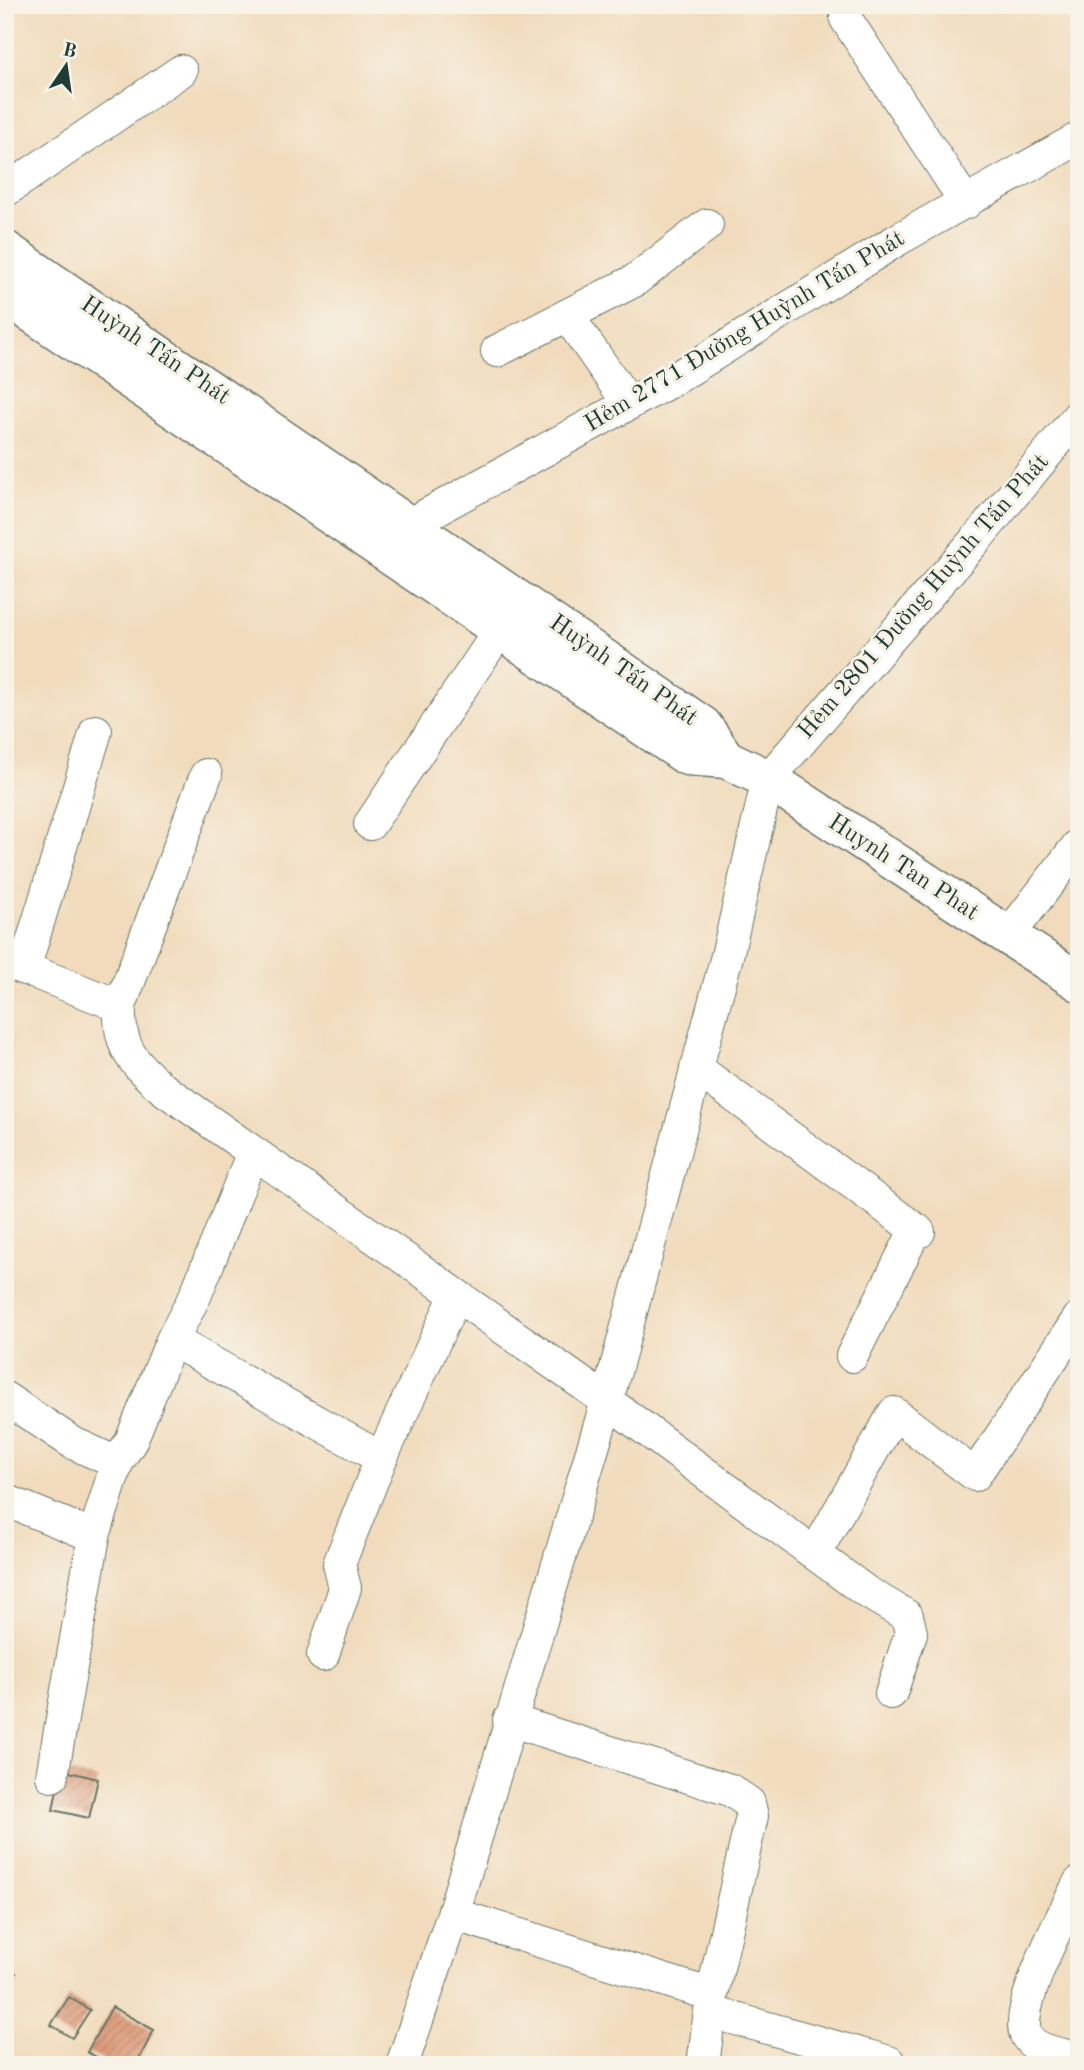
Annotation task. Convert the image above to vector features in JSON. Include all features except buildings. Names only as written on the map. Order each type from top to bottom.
[{"type":"main road","name":"Huỳnh Tấn Phát","points":[[5,250],[703,726],[726,759]]},
{"type":"main road","name":"Huỳnh Tấn Phát","points":[[5,295],[687,756],[726,759]]},
{"type":"main road","name":"Huynh Tan Phat","points":[[726,759],[768,779],[1079,982]]},
{"type":"street","points":[[846,19],[966,203]]},
{"type":"street","points":[[5,191],[181,71]]},
{"type":"street","name":"Hẻm 2771 Đường Huỳnh Tấn Phát","points":[[410,524],[629,404],[816,293],[897,240],[1079,138]]},
{"type":"street","points":[[496,351],[634,281],[707,225]]},
{"type":"street","points":[[567,315],[629,404]]},
{"type":"street","name":"Hẻm 2801 Đường Huỳnh Tấn Phát","points":[[768,779],[979,536],[1079,415]]},
{"type":"street","points":[[370,824],[500,630]]},
{"type":"street","points":[[96,732],[14,965],[120,1006]]},
{"type":"street","points":[[206,775],[120,1006],[119,1028],[133,1063],[162,1088],[607,1401],[815,1554],[910,1620],[911,1633],[891,1693]]},
{"type":"street","points":[[402,2065],[453,1914],[509,1720],[607,1401],[727,956],[768,779]]},
{"type":"street","points":[[1008,936],[1079,844]]},
{"type":"street","points":[[696,1068],[917,1231],[852,1356]]},
{"type":"street","points":[[52,1776],[94,1536],[117,1463],[131,1441],[172,1340],[196,1294],[253,1152]]},
{"type":"street","points":[[323,1655],[345,1588],[339,1564],[380,1461],[456,1295]]},
{"type":"street","points":[[815,1554],[894,1413],[975,1475],[1075,1333]]},
{"type":"street","points":[[172,1340],[372,1453],[380,1461]]},
{"type":"street","points":[[5,1398],[73,1443],[117,1463]]},
{"type":"street","points":[[5,1500],[94,1536]]},
{"type":"street","points":[[509,1720],[719,1786],[749,1803],[752,1816],[712,2004],[702,2065]]},
{"type":"street","points":[[1079,1883],[1039,1968],[1024,2024],[1029,2039],[1044,2049],[1079,2058]]},
{"type":"street","points":[[453,1914],[578,1950],[712,2004],[889,2062]]}]
